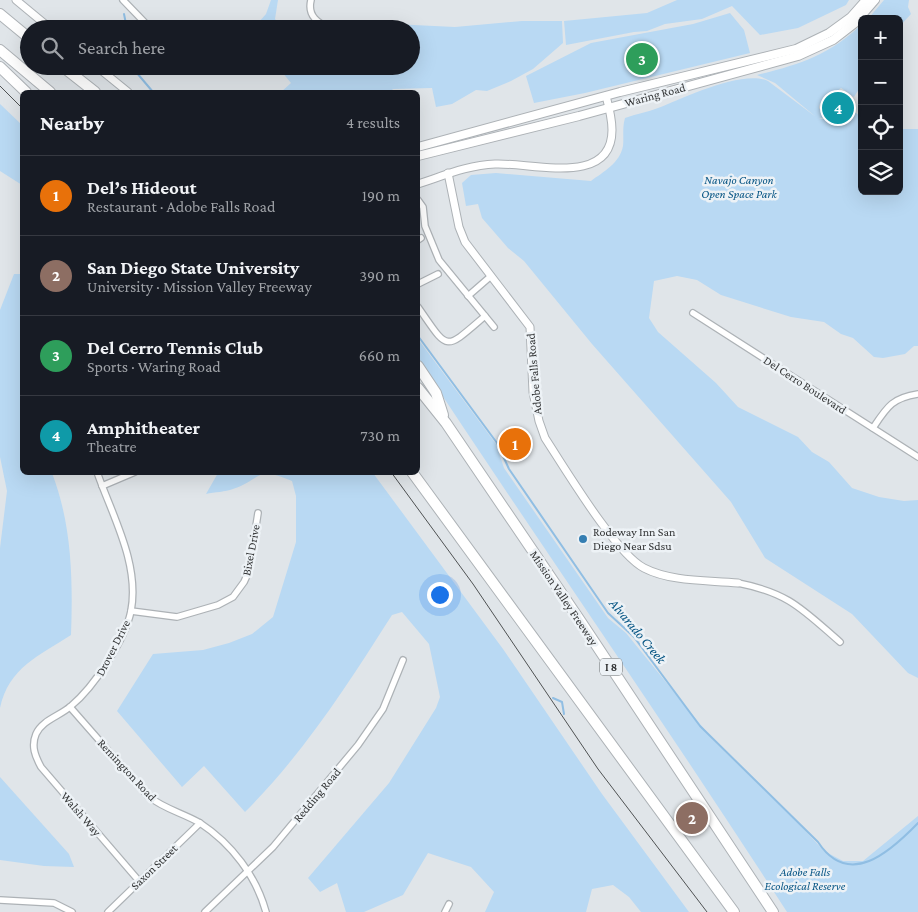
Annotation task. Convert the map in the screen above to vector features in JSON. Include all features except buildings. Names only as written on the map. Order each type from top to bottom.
[{"type":"highway","points":[[0,14],[20,31]]},
{"type":"highway","points":[[0,50],[20,67]]},
{"type":"highway","points":[[0,67],[24,90]]},
{"type":"highway","points":[[30,75],[48,90]]},
{"type":"highway","points":[[74,75],[92,90]]},
{"type":"highway","points":[[74,75],[97,90]]},
{"type":"highway","points":[[420,369],[436,393],[446,423]]},
{"type":"highway","name":"Mission Valley Freeway","points":[[420,390],[446,423],[773,912]]},
{"type":"highway","points":[[405,475],[434,503]]},
{"type":"highway","points":[[414,475],[544,649],[616,752],[734,912]]},
{"type":"main road","name":"Waring Road","points":[[420,146],[606,96],[796,49],[829,33],[851,17],[866,0]]},
{"type":"main road","name":"Waring Road","points":[[420,155],[798,56],[815,49],[855,23],[875,0]]},
{"type":"street","points":[[16,0],[40,20]]},
{"type":"street","points":[[123,0],[142,20]]},
{"type":"street","points":[[312,0],[312,16],[315,20]]},
{"type":"street","points":[[106,75],[124,90]]},
{"type":"street","points":[[420,183],[448,173],[482,165],[498,164],[573,169],[588,166],[600,159],[609,145],[612,132],[606,96]]},
{"type":"street","name":"Adobe Falls Road","points":[[448,173],[462,235],[530,327],[534,392],[545,438],[627,556],[642,568],[657,574],[738,583],[764,588],[794,602],[840,642]]},
{"type":"street","points":[[420,203],[423,207],[425,226],[439,260],[494,327]]},
{"type":"street","points":[[420,283],[438,274]]},
{"type":"street","points":[[468,296],[491,276]]},
{"type":"street","points":[[420,310],[442,341],[449,343],[456,340],[485,316]]},
{"type":"street","name":"Del Cerro Boulevard","points":[[692,313],[918,457]]},
{"type":"street","points":[[873,428],[888,406],[900,397],[918,394]]},
{"type":"street","name":"Drover Drive","points":[[34,742],[42,726],[70,707],[98,677],[126,625],[131,611],[130,564],[98,475]]},
{"type":"street","points":[[102,486],[128,475]]},
{"type":"street","name":"Bixel Drive","points":[[131,611],[178,617],[218,605],[228,600],[241,588],[247,577],[258,513]]},
{"type":"street","name":"Redding Road","points":[[205,912],[249,870],[304,812],[358,745],[383,709],[403,660]]},
{"type":"street","name":"Remington Road","points":[[70,707],[148,796],[167,808],[200,823],[249,870],[266,912]]},
{"type":"street","name":"Walsh Way","points":[[34,742],[36,757],[41,767],[139,881]]},
{"type":"street","name":"Saxon Street","points":[[108,912],[200,823]]},
{"type":"street","points":[[0,900],[54,903],[64,906],[72,912]]},
{"type":"street","points":[[445,912],[449,904]]},
{"type":"green space","points":[[271,0],[278,0],[276,20],[261,20],[266,14]]},
{"type":"green space","points":[[677,0],[849,0],[846,5],[798,28],[760,35],[732,6],[702,19],[665,24],[647,31],[566,45],[564,21],[647,13]]},
{"type":"green space","points":[[884,0],[909,0],[908,7],[911,14],[903,23],[903,15],[871,15]]},
{"type":"green space","points":[[730,13],[744,30],[750,53],[585,93],[534,103],[526,76],[591,43],[693,24]]},
{"type":"green space","points":[[522,21],[562,21],[563,43],[533,69],[511,81],[487,91],[476,90],[452,104],[436,107],[432,88],[283,90],[291,83],[284,75],[420,75],[420,25],[455,27]]},
{"type":"green space","name":"Navajo Canyon Open Space Park","points":[[858,28],[858,90],[854,97],[841,88],[824,99],[819,108],[826,118],[819,118],[822,119],[837,116],[847,120],[853,111],[858,114],[858,195],[903,195],[903,129],[918,129],[918,346],[914,346],[905,354],[883,358],[874,357],[853,338],[841,334],[824,322],[791,317],[721,295],[697,280],[677,276],[654,281],[649,318],[658,332],[716,383],[738,407],[798,437],[812,452],[829,462],[852,488],[879,497],[904,501],[918,500],[918,678],[908,673],[852,614],[765,558],[731,502],[592,344],[524,261],[508,248],[482,218],[478,204],[466,206],[462,183],[471,175],[496,173],[591,181],[615,162],[621,152],[625,118],[713,86],[744,79],[757,78],[768,81],[816,117],[775,83],[757,75],[800,63],[826,51]]},
{"type":"green space","points":[[0,104],[20,123],[20,184],[0,171]]},
{"type":"green space","points":[[14,274],[20,274],[20,475],[53,475],[64,513],[70,553],[72,594],[71,635],[18,672],[4,694],[0,708],[0,548],[7,491],[0,457],[0,310]]},
{"type":"green space","name":"Adobe Falls Ecological Reserve","points":[[420,342],[496,444],[504,468],[608,618],[626,633],[713,740],[824,851],[843,861],[863,861],[918,816],[918,912],[787,912],[420,362]]},
{"type":"green space","points":[[217,475],[260,475],[233,489],[206,494]]},
{"type":"green space","points":[[276,475],[374,475],[503,649],[602,794],[689,912],[641,912],[629,897],[613,885],[592,889],[586,912],[485,912],[494,892],[471,867],[428,853],[403,895],[364,912],[346,912],[337,883],[320,892],[308,878],[389,783],[436,708],[440,697],[429,644],[402,612],[392,615],[342,692],[306,742],[245,812],[204,766],[182,787],[117,711],[153,654],[203,650],[229,643],[252,634],[273,617],[296,542],[296,496],[292,481]]},
{"type":"green space","points":[[0,777],[69,854],[74,867],[44,866],[0,860]]},
{"type":"waterway","name":"Alvarado Creek","points":[[124,14],[125,20]]},
{"type":"waterway","name":"Alvarado Creek","points":[[139,75],[151,90]]},
{"type":"waterway","name":"Alvarado Creek","points":[[420,339],[497,443],[509,469],[608,613],[634,637],[700,726],[830,856],[843,863],[856,864],[869,861],[895,845],[918,823]]},
{"type":"waterway","points":[[553,698],[562,702],[564,714]]},
{"type":"tram line","points":[[0,86],[20,106]]},
{"type":"tram line","points":[[393,475],[473,584],[598,769],[707,912]]},
{"type":"place","name":"Del Cerro Tennis Club","points":[[642,59]]},
{"type":"place","name":"Amphitheater","points":[[838,108]]},
{"type":"place","name":"Del’s Hideout","points":[[515,444]]},
{"type":"place","name":"Rodeway Inn San Diego Near Sdsu","points":[[583,539]]},
{"type":"place","name":"San Diego State University","points":[[692,818]]}]
